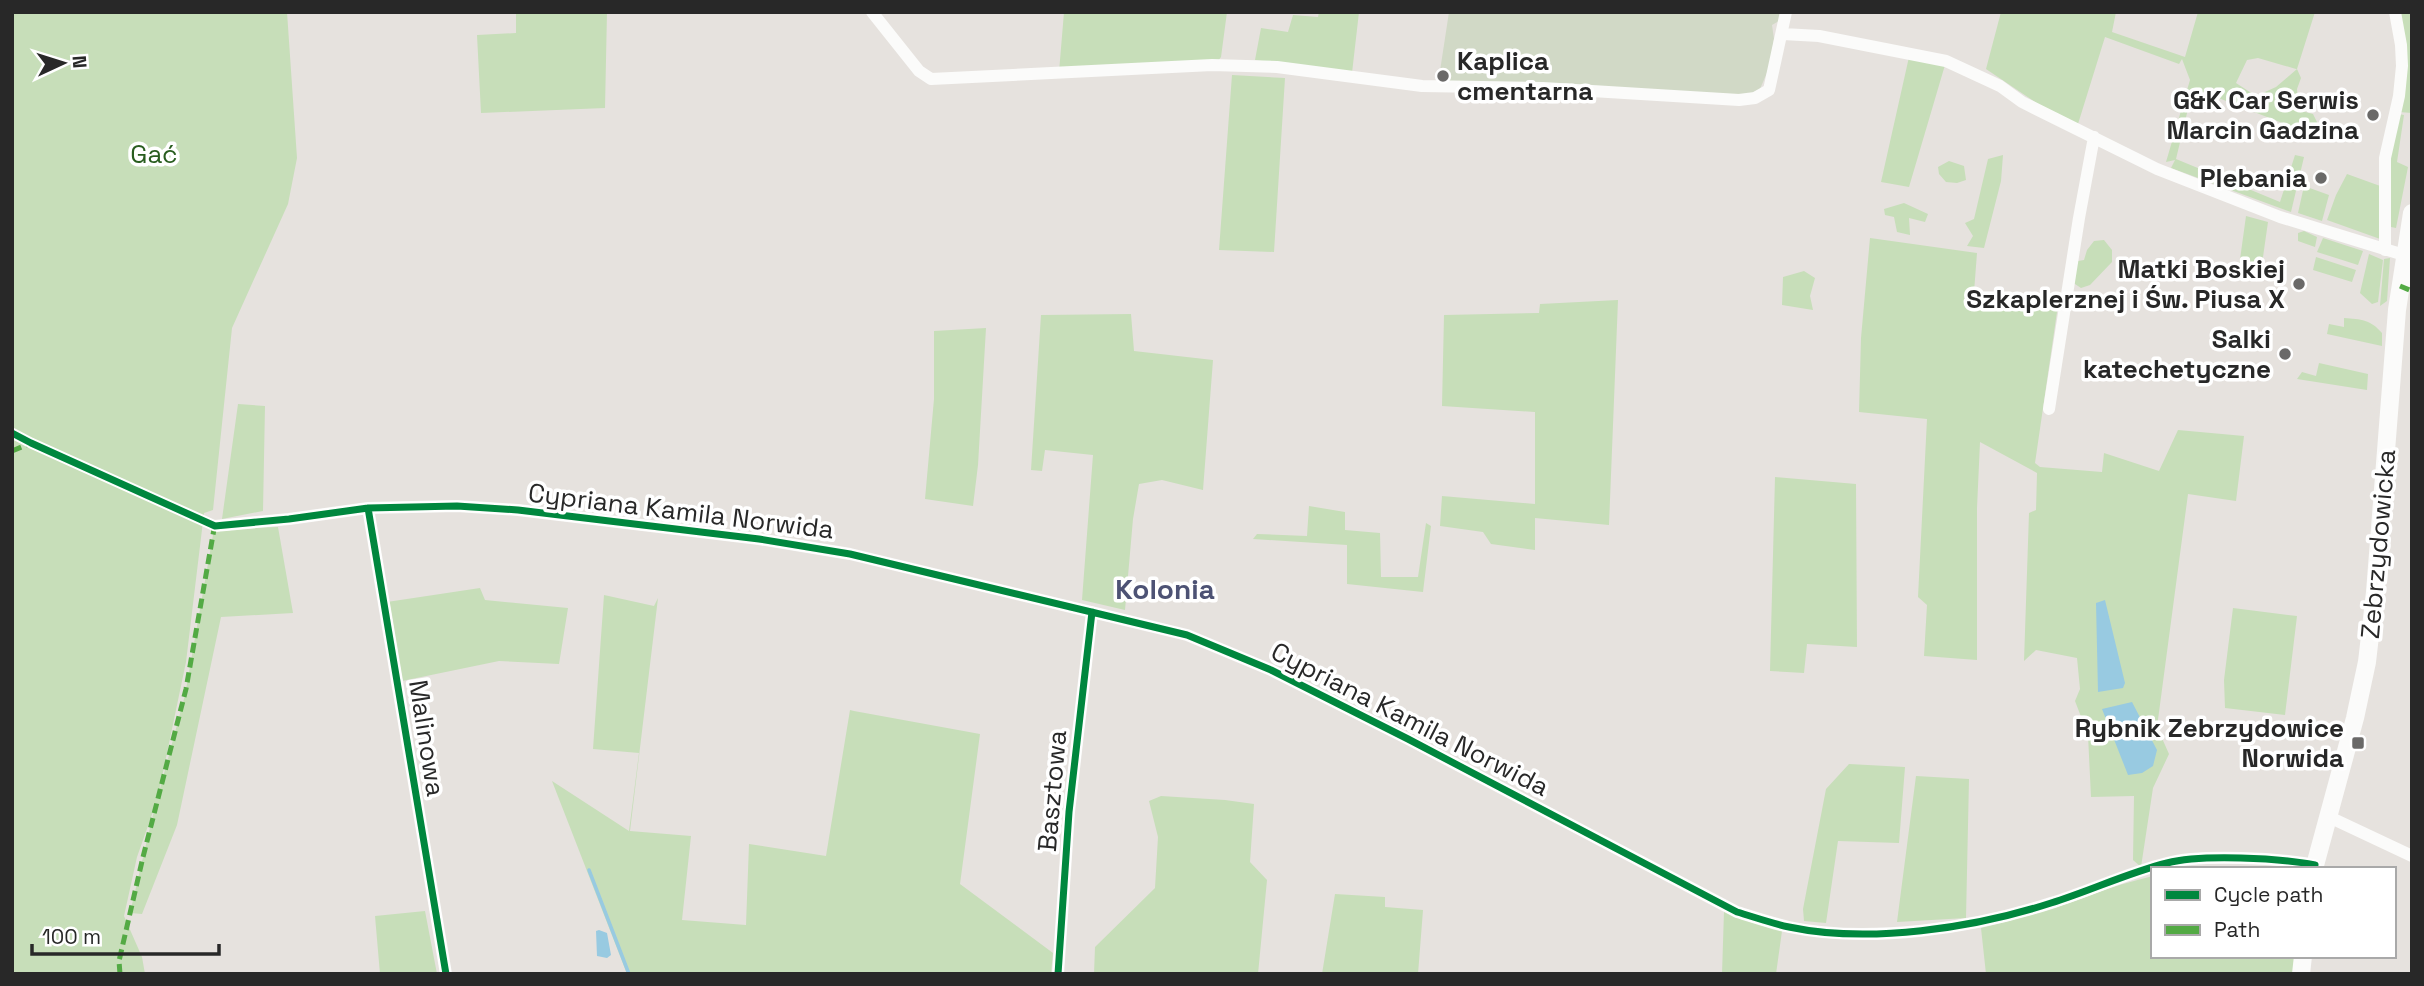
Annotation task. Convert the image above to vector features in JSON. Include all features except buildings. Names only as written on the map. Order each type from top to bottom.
[{"type":"street","points":[[872,12],[919,71],[931,79],[1212,65],[1277,67],[1422,86],[1543,88],[1739,100],[1755,98],[1769,90],[1786,12]]},
{"type":"street","points":[[2385,250],[2385,158],[2399,96],[2402,65],[2395,12]]},
{"type":"street","points":[[1783,34],[1819,36],[1946,61],[2000,86],[2022,102],[2157,169],[2280,217],[2404,255]]},
{"type":"street","points":[[2049,408],[2078,218],[2094,137]]},
{"type":"street","name":"Zebrzydowicka","points":[[2315,867],[2356,718],[2367,662],[2406,288],[2404,255],[2412,213]]},
{"type":"street","name":"Cypriana Kamila Norwida","points":[[215,526],[368,508],[469,507],[759,538],[850,554],[1187,635],[1271,670],[1738,912],[1790,927],[1845,934],[1916,931],[1985,921],[2052,903],[2151,867]]},
{"type":"street","name":"Malinowa","points":[[368,508],[446,974]]},
{"type":"street","name":"Basztowa","points":[[1058,974],[1069,812],[1093,612]]},
{"type":"street","points":[[2327,817],[2412,856]]},
{"type":"street","name":"Cypriana Kamila Norwida","points":[[2152,867],[2196,859],[2289,860],[2315,867]]},
{"type":"green space","name":"Gać","points":[[12,12],[287,12],[297,158],[288,204],[232,328],[213,510],[204,513],[186,662],[158,796],[185,695],[214,529],[278,527],[293,613],[221,617],[177,825],[142,914],[130,913],[155,806],[137,857],[124,916],[142,957],[145,974],[12,974]]},
{"type":"green space","points":[[516,12],[607,12],[605,108],[481,113],[477,35],[516,33]]},
{"type":"green space","points":[[1064,12],[1227,12],[1221,57],[1218,61],[1059,72]]},
{"type":"green space","points":[[1319,12],[1359,12],[1352,73],[1255,60],[1261,28],[1288,32],[1293,15],[1318,17]]},
{"type":"green space","points":[[1449,12],[1780,12],[1779,21],[1772,25],[1774,39],[1769,68],[1760,89],[1747,95],[1438,84]]},
{"type":"green space","points":[[2001,12],[2116,12],[2112,32],[2185,57],[2198,12],[2315,12],[2297,69],[2301,78],[2297,89],[2298,101],[2290,108],[2313,114],[2318,124],[2303,141],[2300,130],[2193,88],[2176,159],[2280,202],[2295,155],[2304,157],[2291,212],[2171,168],[2175,160],[2166,162],[2190,80],[2182,59],[2179,64],[2105,37],[2078,124],[2041,106],[1986,69]],"holes":[[[2258,58],[2297,69],[2276,87],[2256,96],[2236,83],[2247,60]]]},
{"type":"green space","points":[[2397,12],[2412,12],[2412,113],[2399,112]]},
{"type":"green space","points":[[1909,57],[1945,65],[1909,187],[1881,182]]},
{"type":"green space","points":[[1232,75],[1285,78],[1274,252],[1219,250]]},
{"type":"green space","points":[[2398,114],[2404,115],[2397,162],[2408,167],[2396,228],[2391,227],[2387,156]]},
{"type":"green space","points":[[2003,155],[2001,181],[1984,248],[1967,246],[1973,236],[1965,223],[1974,219],[1988,159]]},
{"type":"green space","points":[[1949,161],[1964,166],[1966,180],[1946,182],[1939,174],[1938,167]]},
{"type":"green space","points":[[2347,174],[2383,187],[2383,240],[2327,220]]},
{"type":"green space","points":[[2304,186],[2329,195],[2322,221],[2298,213]]},
{"type":"green space","points":[[1904,203],[1928,214],[1925,222],[1909,218],[1910,235],[1897,232],[1894,217],[1885,215],[1884,209]]},
{"type":"green space","points":[[2246,216],[2268,222],[2260,278],[2238,274]]},
{"type":"green space","points":[[2304,231],[2317,237],[2315,247],[2298,241],[2298,233]]},
{"type":"green space","points":[[1870,238],[1977,253],[1974,292],[2058,305],[2035,463],[2040,467],[2102,472],[2104,453],[2159,471],[2178,430],[2244,436],[2236,501],[2188,494],[2157,727],[2169,754],[2153,788],[2141,867],[2133,860],[2134,796],[2091,797],[2088,735],[2075,701],[2080,689],[2077,658],[2036,650],[2024,661],[2029,513],[2036,510],[2037,473],[1980,442],[1977,660],[1924,656],[1927,605],[1918,597],[1927,419],[1859,412],[1861,338]]},
{"type":"green space","points":[[2323,238],[2363,251],[2358,265],[2317,252]]},
{"type":"green space","points":[[2104,240],[2112,250],[2112,262],[2090,285],[2081,288],[2072,282],[2078,261],[2084,260],[2094,241]]},
{"type":"green space","points":[[2369,254],[2383,260],[2378,302],[2372,304],[2360,293]]},
{"type":"green space","points":[[2316,257],[2356,270],[2352,282],[2313,270]]},
{"type":"green space","points":[[2390,258],[2387,301],[2380,306],[2384,259]]},
{"type":"green space","points":[[1804,271],[1815,278],[1810,296],[1813,310],[1782,305],[1783,277]]},
{"type":"green space","points":[[1618,300],[1609,525],[1535,518],[1535,550],[1491,544],[1483,532],[1440,526],[1442,496],[1535,504],[1535,412],[1442,406],[1444,315],[1539,313],[1540,304]]},
{"type":"green space","points":[[1131,314],[1134,351],[1213,360],[1203,490],[1162,480],[1139,484],[1125,610],[1082,600],[1093,455],[1045,450],[1042,471],[1031,470],[1041,315]]},
{"type":"green space","points":[[2344,318],[2374,325],[2382,333],[2382,346],[2327,334],[2329,324],[2344,327]]},
{"type":"green space","points":[[986,328],[973,506],[925,499],[934,399],[934,331]]},
{"type":"green space","points":[[2319,363],[2368,374],[2367,390],[2297,379],[2302,372],[2316,376]]},
{"type":"green space","points":[[238,404],[265,406],[263,511],[222,519]]},
{"type":"green space","points":[[1775,477],[1856,484],[1857,647],[1807,644],[1804,673],[1770,671]]},
{"type":"green space","points":[[1309,506],[1345,512],[1345,530],[1380,533],[1381,577],[1418,577],[1426,523],[1431,526],[1423,592],[1347,584],[1347,545],[1253,539],[1257,534],[1307,536]]},
{"type":"green space","points":[[480,588],[485,600],[568,608],[559,664],[499,661],[402,681],[387,602]]},
{"type":"green space","points":[[604,595],[654,606],[658,598],[630,831],[691,836],[682,920],[746,925],[749,844],[826,856],[850,710],[980,734],[960,884],[1053,953],[1051,974],[627,974],[552,781],[629,831],[639,753],[593,749]]},
{"type":"green space","points":[[2233,608],[2297,616],[2285,715],[2225,708],[2224,680]]},
{"type":"green space","points":[[1849,764],[1905,767],[1899,843],[1838,841],[1826,923],[1804,921],[1803,909],[1826,789]]},
{"type":"green space","points":[[1916,776],[1969,779],[1966,918],[1897,922]]},
{"type":"green space","points":[[1161,796],[1254,804],[1250,862],[1267,880],[1258,974],[1094,974],[1095,947],[1155,888],[1158,837],[1149,801]]},
{"type":"green space","points":[[2151,877],[2151,958],[2294,958],[2296,974],[1986,974],[1981,928]]},
{"type":"green space","points":[[1335,894],[1385,897],[1385,907],[1423,910],[1418,974],[1322,974]]},
{"type":"green space","points":[[425,911],[437,974],[380,974],[375,916]]},
{"type":"green space","points":[[1724,911],[1782,931],[1776,974],[1722,974]]},
{"type":"water","points":[[2105,600],[2125,683],[2123,688],[2098,692],[2096,603]]},
{"type":"water","points":[[2132,702],[2157,750],[2153,766],[2142,773],[2128,775],[2102,709]]},
{"type":"water","points":[[596,931],[607,933],[611,955],[607,958],[597,956]]},
{"type":"waterway","points":[[589,870],[629,974]]},
{"type":"marked path","points":[[2400,286],[2412,291]]},
{"type":"marked path","points":[[12,451],[31,443]]},
{"type":"marked path","points":[[120,974],[119,961],[143,857],[186,689],[215,526],[209,524]]},
{"type":"cycle path","points":[[12,433],[215,526],[368,508],[457,506],[518,510],[759,539],[850,554],[1187,635],[1271,670],[1737,912],[1789,927],[1853,934],[1921,931],[1955,926],[2021,912],[2151,868]]},
{"type":"cycle path","points":[[368,508],[446,974]]},
{"type":"cycle path","points":[[1058,974],[1069,812],[1092,612]]},
{"type":"cycle path","points":[[2154,867],[2182,860],[2241,858],[2315,865]]},
{"type":"place","name":"Kaplica cmentarna","points":[[1443,76]]},
{"type":"place","name":"G&K Car Serwis Marcin Gadzina","points":[[2373,115]]},
{"type":"place","name":"Plebania","points":[[2321,178]]},
{"type":"place","name":"Matki Boskiej Szkaplerznej i Św. Piusa X","points":[[2299,284]]},
{"type":"place","name":"Salki katechetyczne","points":[[2285,354]]},
{"type":"place","name":"Rybnik Zebrzydowice Norwida","points":[[2358,743]]},
{"type":"district","name":"Kolonia","points":[[1165,589]]}]
